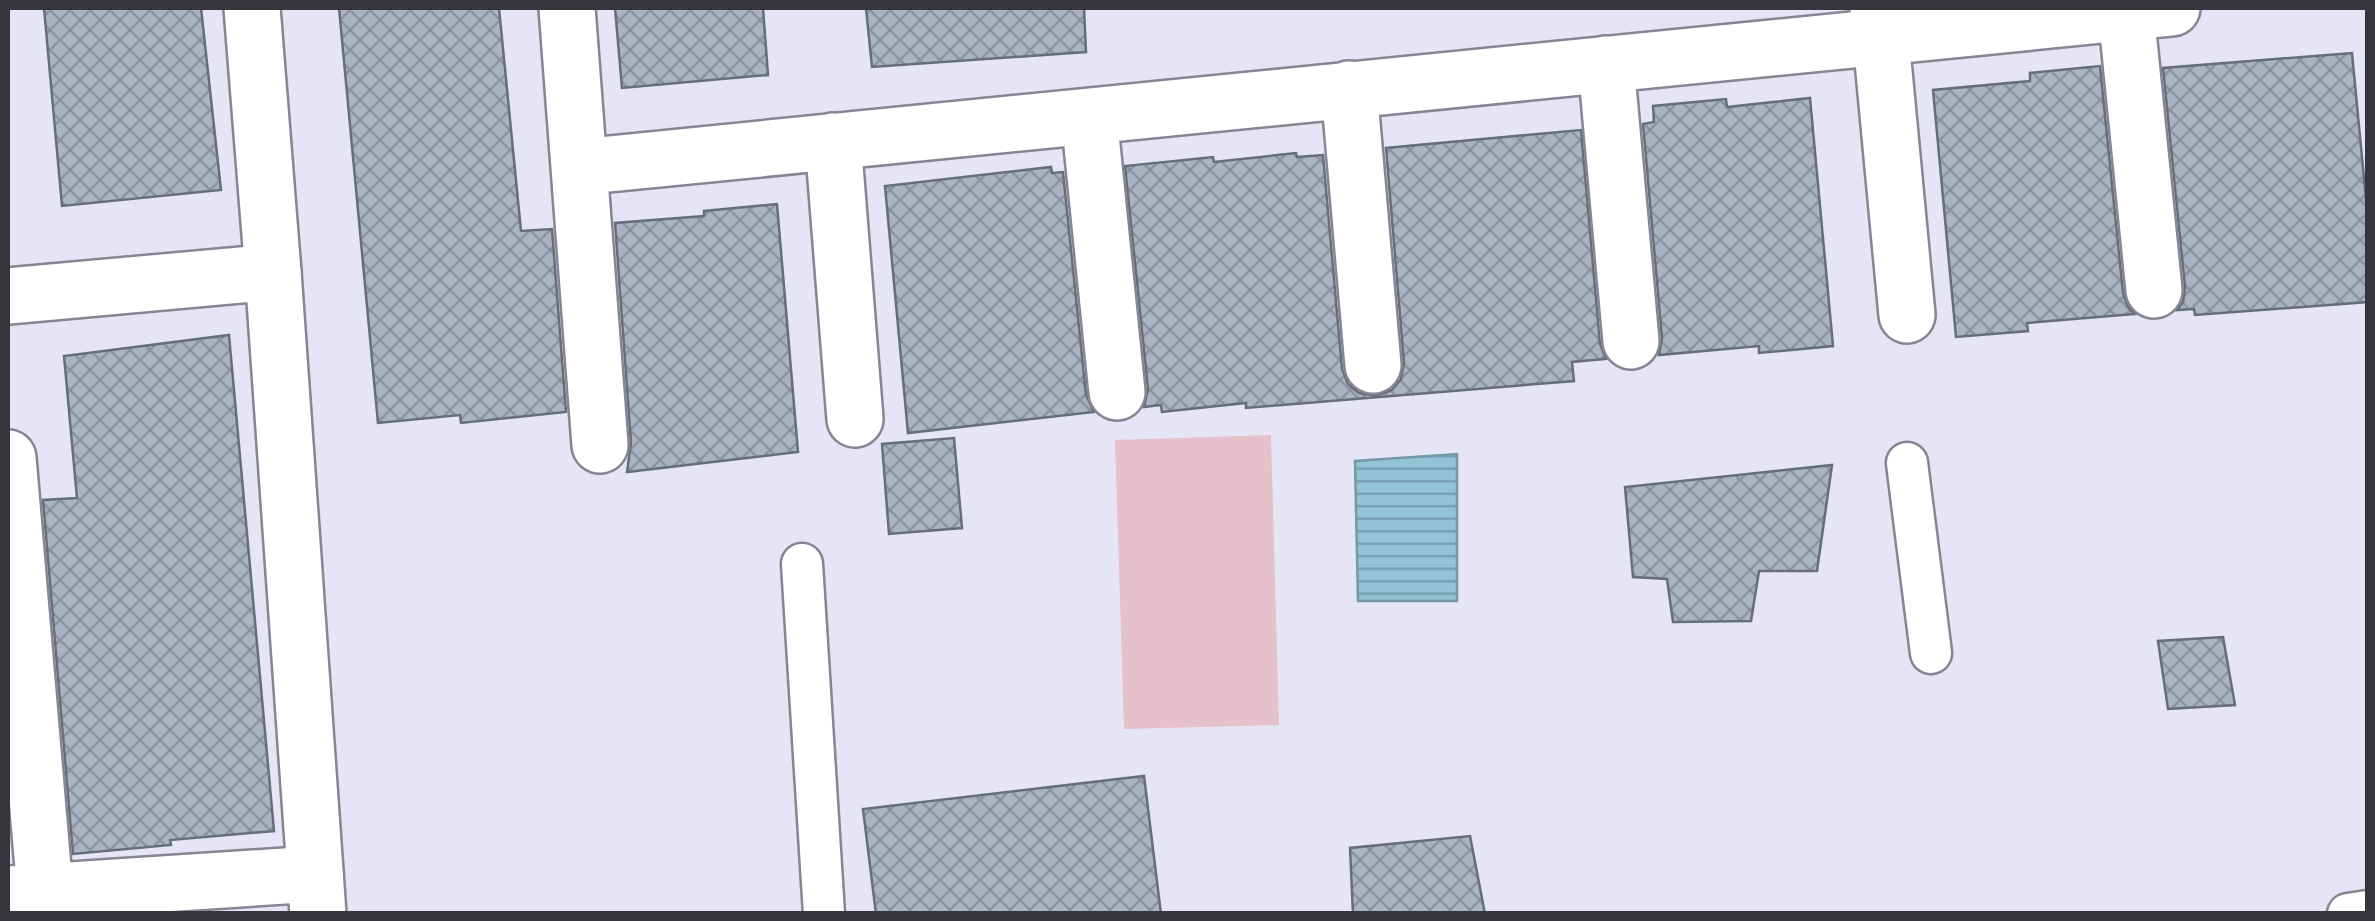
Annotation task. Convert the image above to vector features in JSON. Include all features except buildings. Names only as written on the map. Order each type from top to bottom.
[{"type":"street","points":[[8,458],[26,893],[316,894],[252,8]]},
{"type":"street","points":[[567,8],[600,445]]},
{"type":"street","points":[[579,166],[1606,64],[1879,22],[2149,10],[2154,290]]},
{"type":"street","points":[[1879,22],[1907,314]]},
{"type":"street","points":[[1606,64],[1631,341]]},
{"type":"street","points":[[1348,89],[1372,365]]},
{"type":"street","points":[[1089,116],[1116,392]]},
{"type":"street","points":[[833,140],[855,419]]},
{"type":"street","points":[[8,296],[273,272]]},
{"type":"lane","points":[[1907,463],[1930,654]]},
{"type":"lane","points":[[802,564],[824,914]]},
{"type":"lane","points":[[2348,914],[2368,910]]},
{"type":"shaded area","points":[[1271,435],[1279,725],[1124,729],[1115,440]]},
{"type":"water","points":[[1457,454],[1457,601],[1358,601],[1355,461]]}]
